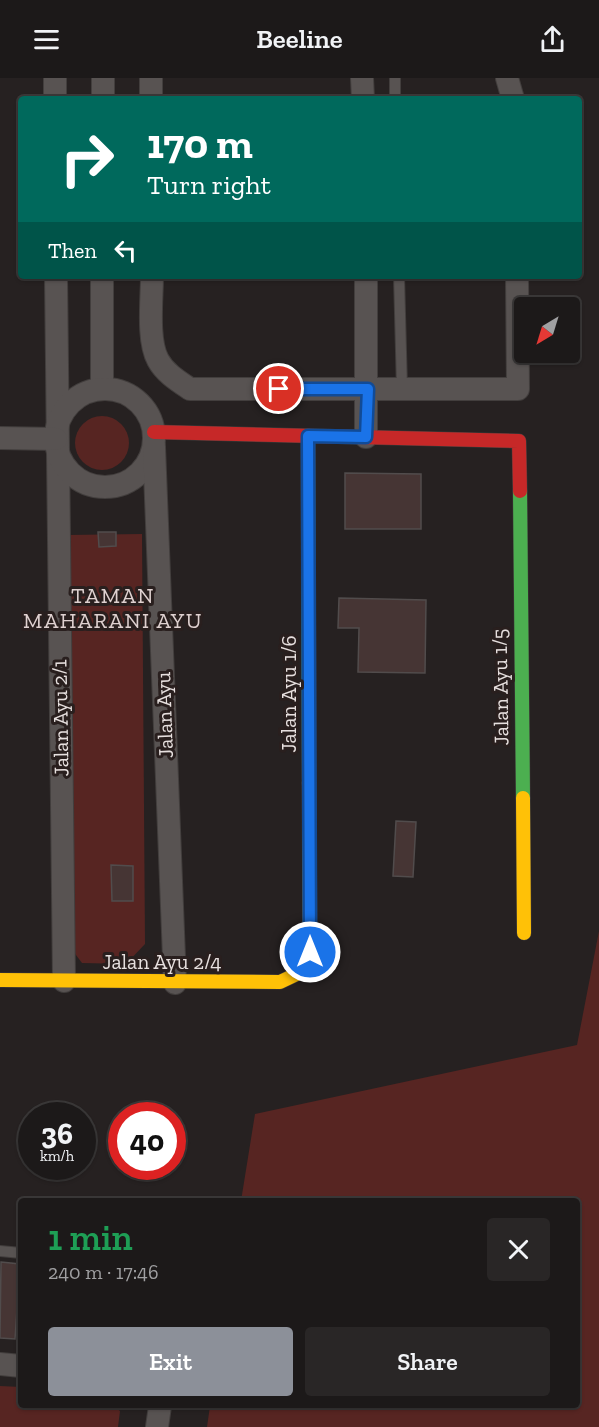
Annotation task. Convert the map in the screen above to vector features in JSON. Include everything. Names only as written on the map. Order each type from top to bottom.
[{"type":"street","points":[[55,78],[55,96]]},
{"type":"street","points":[[103,78],[103,96]]},
{"type":"street","points":[[151,78],[151,96]]},
{"type":"street","points":[[362,78],[363,96]]},
{"type":"street","points":[[507,78],[512,96]]},
{"type":"street","name":"Jalan Ayu 2/1","points":[[56,279],[56,439],[64,981]]},
{"type":"street","points":[[102,279],[102,388]]},
{"type":"street","points":[[152,279],[152,344],[158,360],[172,377],[190,389],[518,389],[517,279]]},
{"type":"street","points":[[154,440],[308,436],[366,437],[368,389],[366,279]]},
{"type":"street","points":[[102,388],[131,395],[142,405],[150,418],[154,440],[149,462],[139,474],[125,483],[110,487],[86,483],[67,469],[59,455],[56,439],[57,424],[64,410],[74,399],[102,388]]},
{"type":"street","name":"Jalan Ayu 1/6","points":[[308,436],[310,952]]},
{"type":"street","name":"Jalan Ayu 1/5","points":[[366,437],[519,441],[524,933]]},
{"type":"street","points":[[0,438],[56,439]]},
{"type":"street","name":"Jalan Ayu","points":[[154,440],[175,983]]},
{"type":"street","name":"Jalan Ayu 2/4","points":[[0,980],[280,982],[301,972],[310,952]]},
{"type":"street","points":[[0,1364],[18,1366]]},
{"type":"street","points":[[157,1427],[160,1408]]},
{"type":"lane","points":[[395,78],[395,96]]},
{"type":"lane","points":[[399,279],[402,389]]},
{"type":"lane","points":[[0,1251],[18,1253]]},
{"type":"shaded area","points":[[102,416],[112,418],[121,424],[127,433],[129,443],[127,453],[121,462],[112,468],[102,470],[92,468],[83,462],[77,453],[75,443],[77,433],[83,424],[92,418]]},
{"type":"shaded area","points":[[142,534],[145,944],[126,964],[82,963],[70,947],[67,535]]},
{"type":"shaded area","points":[[599,931],[599,1427],[207,1427],[210,1408],[580,1408],[580,1198],[241,1198],[255,1114],[577,1045]]},
{"type":"shaded area","points":[[0,1386],[18,1387],[18,1408],[116,1408],[120,1411],[118,1427],[0,1427]]},
{"type":"building","points":[[345,473],[421,474],[421,529],[345,529]]},
{"type":"building","points":[[98,532],[116,532],[116,546],[99,547]]},
{"type":"building","points":[[339,598],[426,600],[425,673],[358,672],[359,628],[338,628]]},
{"type":"building","points":[[396,821],[416,822],[413,877],[393,876]]},
{"type":"building","points":[[111,865],[133,866],[133,901],[112,901]]},
{"type":"building","points":[[1,1262],[18,1264],[15,1339],[0,1338]]},
{"type":"traffic: fast","points":[[308,436],[309,783]]},
{"type":"traffic: fast","points":[[520,491],[523,798]]},
{"type":"traffic: slow","points":[[0,980],[280,982],[301,972],[310,952],[309,783]]},
{"type":"traffic: slow","points":[[523,798],[524,933]]},
{"type":"traffic: jam","points":[[154,432],[519,441],[520,491]]},
{"type":"district","name":"TAMAN MAHARANI AYU","points":[[113,608]]},
{"type":"route","points":[[279,389],[368,389],[366,437],[308,436],[310,952]]}]
